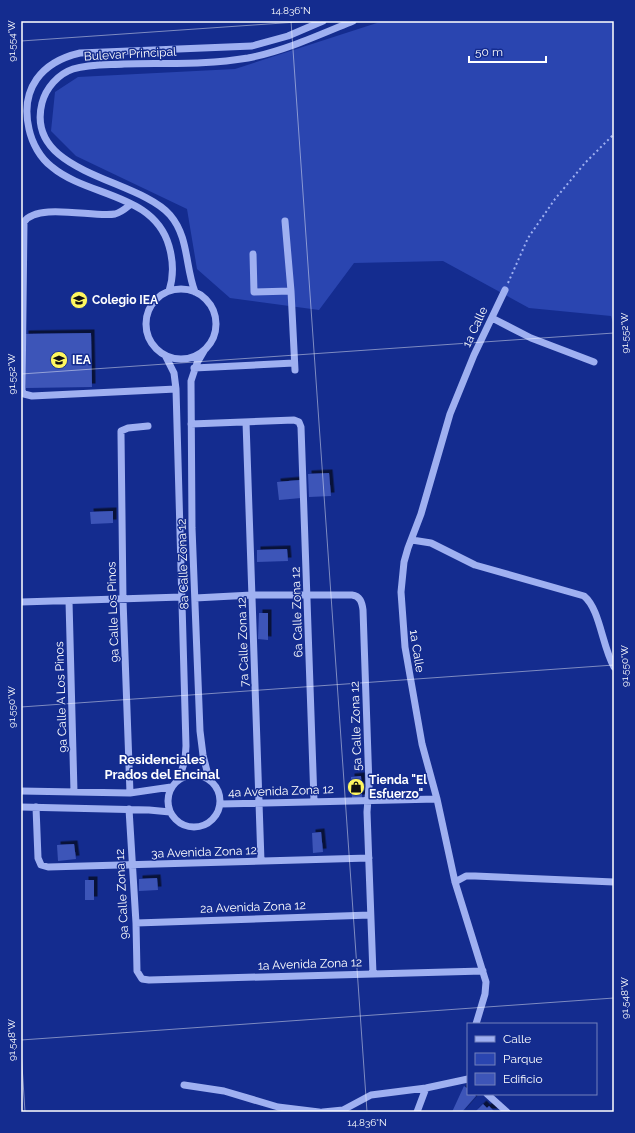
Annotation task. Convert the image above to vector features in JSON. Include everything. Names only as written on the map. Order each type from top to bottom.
[{"type":"street","name":"Bulevar Principal","points":[[169,291],[172,282],[172,263],[168,243],[158,224],[151,216],[131,204],[64,177],[39,153],[31,136],[26,117],[28,97],[40,73],[55,62],[80,53],[252,46],[288,36],[323,21]]},
{"type":"street","name":"Bulevar Principal","points":[[195,292],[189,271],[184,242],[176,222],[169,214],[144,196],[85,171],[69,162],[57,153],[47,140],[40,123],[40,113],[46,93],[56,79],[73,69],[94,65],[216,62],[246,58],[274,51],[353,21]]},
{"type":"street","points":[[131,204],[124,211],[115,214],[77,212],[39,214],[26,219],[24,227],[22,391],[24,394],[32,396],[176,389]]},
{"type":"street","points":[[194,368],[294,366],[291,291],[285,221]]},
{"type":"street","points":[[253,254],[254,292],[291,291]]},
{"type":"street","points":[[186,289],[195,292],[208,302],[214,311],[216,322],[215,332],[211,342],[204,351],[196,357],[186,360],[176,360],[157,351],[150,343],[146,333],[148,312],[152,303],[169,291],[186,289]]},
{"type":"street","name":"1a Calle","points":[[476,1023],[485,994],[486,982],[455,882],[437,799],[417,721],[402,626],[402,577],[450,414],[505,290]]},
{"type":"street","points":[[492,318],[531,338],[594,362]]},
{"type":"street","name":"8a Calle Zona 12","points":[[204,351],[194,368],[190,390],[195,598],[201,742],[209,779]]},
{"type":"street","name":"8a Calle Zona 12","points":[[166,356],[174,373],[176,389],[186,746],[185,760],[179,779]]},
{"type":"street","name":"6a Calle Zona 12","points":[[246,422],[294,420],[299,422],[302,430],[314,801]]},
{"type":"street","points":[[191,424],[246,422]]},
{"type":"street","name":"7a Calle Zona 12","points":[[246,422],[261,861]]},
{"type":"street","name":"9a Calle Los Pinos","points":[[130,793],[123,600],[121,430],[148,426]]},
{"type":"street","points":[[412,540],[431,543],[475,564],[584,596],[593,606],[603,644],[614,667]]},
{"type":"street","points":[[195,598],[252,595],[308,595]]},
{"type":"street","name":"5a Calle Zona 12","points":[[308,595],[352,595],[359,598],[363,610],[370,915],[373,974]]},
{"type":"street","points":[[21,602],[182,597]]},
{"type":"street","name":"9a Calle A Los Pinos","points":[[69,601],[74,792]]},
{"type":"street","points":[[194,774],[209,779],[218,790],[220,804],[213,819],[198,827],[182,824],[175,819],[170,812],[168,804],[171,787],[179,779],[194,774]]},
{"type":"street","points":[[21,792],[130,793],[171,787]]},
{"type":"street","name":"4a Avenida Zona 12","points":[[220,804],[437,799]]},
{"type":"street","points":[[21,807],[128,809],[170,812]]},
{"type":"street","name":"3a Avenida Zona 12","points":[[36,807],[38,858],[41,865],[48,867],[369,858]]},
{"type":"street","name":"9a Calle Zona 12","points":[[128,809],[136,923],[137,971],[139,977]]},
{"type":"street","points":[[455,882],[466,876],[614,882]]},
{"type":"street","name":"2a Avenida Zona 12","points":[[136,923],[370,915]]},
{"type":"street","name":"1a Avenida Zona 12","points":[[139,977],[149,980],[483,971]]},
{"type":"street","points":[[323,1112],[343,1110],[371,1095],[426,1088],[467,1079]]},
{"type":"street","points":[[184,1085],[224,1092],[278,1107],[319,1112]]},
{"type":"street","points":[[417,1112],[426,1088]]},
{"type":"street","points":[[488,1095],[507,1112]]},
{"type":"path","points":[[505,290],[528,238],[555,199],[585,164],[614,134]]},
{"type":"green space","points":[[383,21],[614,21],[614,326],[611,316],[529,308],[443,261],[354,263],[319,310],[230,298],[197,269],[187,209],[76,156],[51,131],[55,92],[78,77],[235,69]]},
{"type":"building","name":"IEA","points":[[91,333],[92,387],[26,388],[25,334]]},
{"type":"building","points":[[329,473],[331,496],[309,497],[308,474]]},
{"type":"building","points":[[300,480],[301,498],[279,500],[277,482]]},
{"type":"building","points":[[113,511],[113,523],[91,524],[90,512]]},
{"type":"building","points":[[287,549],[288,561],[257,562],[257,550]]},
{"type":"building","points":[[259,613],[268,613],[268,640],[258,639]]},
{"type":"building","name":"Tienda \"El Esfuerzo\"","points":[[361,776],[362,798],[352,798],[351,777]]},
{"type":"building","points":[[321,832],[323,852],[313,853],[312,833]]},
{"type":"building","points":[[74,844],[76,859],[58,861],[57,845]]},
{"type":"building","points":[[157,878],[158,890],[139,891],[139,879]]},
{"type":"building","points":[[85,880],[94,880],[94,900],[85,900]]},
{"type":"building","points":[[464,1086],[467,1088],[467,1095],[476,1096],[462,1112],[452,1112]]},
{"type":"building","points":[[483,1104],[487,1108],[489,1106],[495,1112],[475,1112]]},
{"type":"place","name":"Colegio IEA","points":[[79,300]]},
{"type":"place","name":"IEA","points":[[59,360]]},
{"type":"place","name":"Tienda \"El Esfuerzo\"","points":[[356,787]]},
{"type":"district","name":"Residenciales Prados del Encinal","points":[[162,766]]}]
